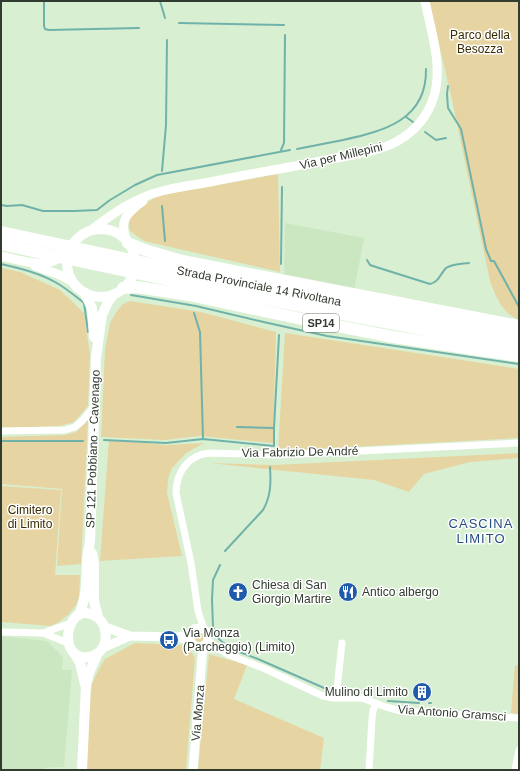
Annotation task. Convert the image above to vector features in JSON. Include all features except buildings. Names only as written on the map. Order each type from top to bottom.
[{"type":"highway","name":"Strada Provinciale 14 Rivoltana","points":[[1,232],[34,245],[396,325],[519,347]]},
{"type":"highway","points":[[128,242],[145,250],[182,260],[519,326]]},
{"type":"highway","name":"Strada Provinciale 14 Rivoltana","points":[[1,244],[34,245]]},
{"type":"highway","name":"Strada Provinciale 14 Rivoltana","points":[[163,273],[519,335]]},
{"type":"highway","name":"SP14","points":[[119,291],[137,287],[189,295],[393,337],[519,356]]},
{"type":"main road","points":[[101,229],[110,230],[128,242],[133,254],[134,269],[131,278],[119,291],[108,296],[98,296],[88,294],[76,286],[68,273],[67,259],[72,245],[78,237],[91,230],[101,229]]},
{"type":"main road","name":"SP 121 Pobbiano - Cavenago","points":[[96,357],[102,315],[108,302],[119,291]]},
{"type":"main road","name":"SP 121 Pobbiano - Cavenago","points":[[84,292],[92,308],[96,357],[90,541]]},
{"type":"main road","points":[[86,685],[80,663],[68,643],[71,623],[79,614],[85,597],[87,558],[90,541]]},
{"type":"main road","points":[[82,770],[86,685],[89,674],[105,639],[105,627],[98,617],[94,601],[94,564],[90,541]]},
{"type":"main road","points":[[79,614],[88,613],[98,617]]},
{"type":"main road","points":[[75,654],[86,657],[92,656],[100,651]]},
{"type":"street","name":"Via per Millepini","points":[[91,230],[117,211],[136,200],[163,190],[368,152],[392,143],[405,136],[414,129],[426,114],[433,100],[437,86],[438,70],[425,1]]},
{"type":"street","name":"Via per Millepini","points":[[128,242],[123,230],[125,218],[134,208],[155,193]]},
{"type":"street","points":[[1,256],[32,262],[50,263],[69,252]]},
{"type":"street","points":[[13,258],[52,272],[73,282]]},
{"type":"street","points":[[1,431],[64,430],[75,427],[83,420],[95,405]]},
{"type":"street","name":"Via Fabrizio De André","points":[[190,563],[177,498],[177,483],[184,468],[192,459],[201,454],[264,455],[519,443]]},
{"type":"street","name":"Via Monza","points":[[190,563],[198,611],[199,638],[202,657],[193,770]]},
{"type":"street","points":[[44,633],[71,623]]},
{"type":"street","points":[[105,627],[130,636],[183,636],[199,638]]},
{"type":"street","points":[[1,632],[44,633],[68,643]]},
{"type":"street","points":[[100,651],[130,636]]},
{"type":"street","name":"Via Antonio Gramsci","points":[[199,638],[229,655],[264,668],[323,696],[336,698],[362,698],[392,709],[405,711],[519,718]]},
{"type":"street","points":[[336,698],[342,643]]},
{"type":"street","points":[[369,770],[372,719],[376,703]]},
{"type":"street","points":[[515,770],[519,750]]},
{"type":"shaded area","points":[[285,223],[364,238],[354,292],[284,278]]},
{"type":"shaded area","points":[[1,636],[47,641],[63,657],[62,670],[72,670],[64,767],[43,768],[42,770],[1,770]]},
{"type":"green space","name":"Parco della Besozza","points":[[429,1],[519,1],[519,320],[508,313],[500,304],[490,281],[452,100]]},
{"type":"green space","points":[[278,174],[280,272],[144,241],[130,231],[128,219],[136,210],[157,196]]},
{"type":"green space","points":[[1,268],[20,272],[60,290],[84,313],[90,354],[88,406],[74,422],[60,426],[1,428]]},
{"type":"green space","points":[[130,301],[201,312],[276,332],[273,443],[199,436],[165,440],[101,437],[105,350],[110,323],[123,304]]},
{"type":"green space","points":[[285,333],[519,369],[519,438],[278,451]]},
{"type":"green space","points":[[88,420],[81,564],[57,566],[62,489],[1,484],[1,437],[64,435],[76,432]]},
{"type":"green space","points":[[109,440],[167,445],[204,443],[186,453],[172,468],[168,479],[167,493],[182,556],[100,561]]},
{"type":"green space","points":[[519,453],[519,458],[470,462],[424,474],[409,492],[374,480],[209,463],[274,465]]},
{"type":"green space","name":"Cimitero di Limito","points":[[1,486],[61,490],[55,575],[80,575],[79,597],[76,605],[69,614],[51,626],[1,622]]},
{"type":"green space","points":[[197,632],[201,632],[204,637],[201,642],[197,642],[194,639],[194,635]]},
{"type":"green space","points":[[135,643],[182,645],[190,650],[195,658],[186,770],[83,770],[87,715],[92,684],[105,659]]},
{"type":"green space","points":[[209,654],[247,665],[234,699],[324,738],[320,770],[198,770]]},
{"type":"green space","points":[[515,665],[519,666],[518,714],[511,713]]},
{"type":"waterway","points":[[44,1],[45,29],[139,28]]},
{"type":"waterway","points":[[160,1],[165,18]]},
{"type":"waterway","points":[[179,23],[284,25]]},
{"type":"waterway","points":[[281,150],[284,143],[285,35]]},
{"type":"waterway","points":[[162,171],[166,125],[167,40]]},
{"type":"waterway","points":[[297,149],[343,140],[373,132],[388,127],[400,120],[411,112],[419,100],[424,86],[426,69]]},
{"type":"waterway","points":[[448,86],[448,108],[461,129],[486,249],[491,261],[494,261],[519,307]]},
{"type":"waterway","points":[[406,117],[413,122]]},
{"type":"waterway","points":[[425,132],[436,140],[446,138]]},
{"type":"waterway","points":[[1,205],[22,205],[43,211],[97,210],[110,200],[135,185],[157,175],[290,150]]},
{"type":"waterway","points":[[281,264],[282,187]]},
{"type":"waterway","points":[[162,206],[165,241]]},
{"type":"waterway","points":[[367,260],[370,265],[430,284],[437,280],[446,268],[457,264],[469,263]]},
{"type":"waterway","points":[[1,264],[42,276],[59,284],[74,295],[84,303],[88,332]]},
{"type":"waterway","points":[[131,295],[196,306],[327,336],[519,364]]},
{"type":"waterway","points":[[194,313],[200,332],[203,439]]},
{"type":"waterway","points":[[104,440],[166,443],[203,439],[274,446],[279,335]]},
{"type":"waterway","points":[[237,427],[274,428]]},
{"type":"waterway","points":[[1,441],[83,441]]},
{"type":"waterway","points":[[225,551],[263,510],[268,500],[270,489],[270,467]]},
{"type":"waterway","points":[[220,565],[213,580],[212,600],[213,627],[219,639],[229,648],[331,691]]},
{"type":"waterway","points":[[388,701],[419,703]]},
{"type":"place","name":"Chiesa di San Giorgio Martire","points":[[238,592]]},
{"type":"place","name":"Antico albergo","points":[[348,592]]},
{"type":"place","name":"Via Monza (Parcheggio) (Limito)","points":[[169,640]]},
{"type":"place","name":"Mulino di Limito","points":[[422,692]]},
{"type":"district","name":"CASCINA LIMITO","points":[[481,530]]}]
